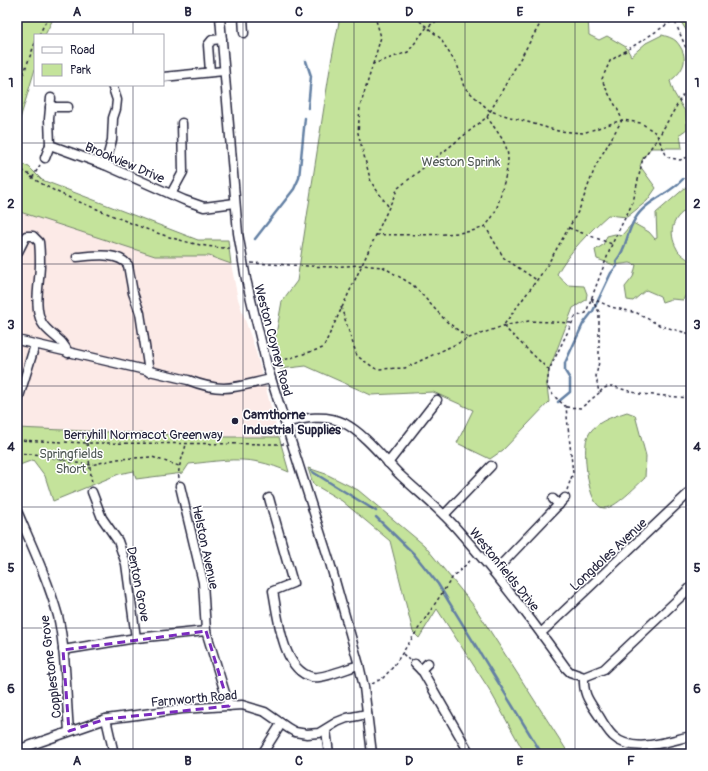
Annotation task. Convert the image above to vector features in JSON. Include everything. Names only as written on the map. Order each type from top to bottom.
[{"type":"street","name":"Weston Coyney Road","points":[[220,17],[235,204],[243,263],[267,366],[330,563],[359,665],[364,687],[372,754]]},
{"type":"street","points":[[243,17],[244,33]]},
{"type":"street","points":[[210,72],[208,45],[212,40],[222,39]]},
{"type":"street","points":[[164,77],[224,71]]},
{"type":"street","points":[[105,165],[112,140],[113,118],[117,100],[112,86]]},
{"type":"street","points":[[44,158],[50,144],[51,98]]},
{"type":"street","points":[[50,107],[68,107]]},
{"type":"street","points":[[171,194],[183,172],[182,123]]},
{"type":"street","name":"Brookview Drive","points":[[50,144],[105,165],[204,207],[235,204]]},
{"type":"street","points":[[17,254],[26,236],[33,236],[39,242],[40,265],[38,301],[41,321],[47,330],[63,343],[68,353]]},
{"type":"street","points":[[77,257],[107,255],[125,262],[128,265],[133,293],[140,313],[149,372]]},
{"type":"street","points":[[17,340],[188,380],[207,387],[219,389],[231,388],[271,378]]},
{"type":"street","points":[[17,403],[35,345]]},
{"type":"street","points":[[388,463],[437,400]]},
{"type":"street","name":"Westonfields Drive","points":[[285,423],[307,417],[326,418],[343,423],[360,433],[388,463],[444,515],[494,572],[570,672],[584,677]]},
{"type":"street","points":[[444,515],[491,466]]},
{"type":"street","name":"Helston Avenue","points":[[180,486],[203,582],[206,631],[229,706]]},
{"type":"street","name":"Longdoles Avenue","points":[[541,633],[691,491]]},
{"type":"street","name":"Denton Grove","points":[[92,492],[102,518],[118,541],[126,564],[136,638]]},
{"type":"street","points":[[269,498],[293,583],[273,591],[290,660],[305,674],[313,677],[359,665]]},
{"type":"street","points":[[494,572],[556,502],[565,498]]},
{"type":"street","name":"Copplestone Grove","points":[[17,511],[48,583],[58,617],[63,650],[69,731]]},
{"type":"street","points":[[691,587],[604,669],[584,677],[583,687],[586,696],[614,737],[624,743],[643,746],[691,736]]},
{"type":"street","points":[[63,650],[136,638],[206,631]]},
{"type":"street","points":[[421,670],[428,663]]},
{"type":"street","points":[[415,664],[421,670],[470,754]]},
{"type":"street","name":"Farnworth Road","points":[[17,750],[106,719],[182,709],[242,705],[265,712],[295,732],[307,734],[319,733],[337,722],[367,714]]},
{"type":"street","points":[[106,719],[114,754]]},
{"type":"street","points":[[262,754],[281,724]]},
{"type":"street","points":[[326,730],[329,754]]},
{"type":"path","points":[[40,34],[48,17]]},
{"type":"path","points":[[376,17],[380,37],[360,107],[358,133],[371,182],[389,207]]},
{"type":"path","points":[[414,17],[440,38],[458,67],[464,87],[490,112],[558,131],[583,132],[622,120],[641,123],[656,133],[667,156],[680,160],[691,156]]},
{"type":"path","points":[[373,64],[408,52],[427,27],[444,17]]},
{"type":"path","points":[[267,366],[322,348],[398,188],[487,117],[544,17]]},
{"type":"path","points":[[673,17],[691,60]]},
{"type":"path","points":[[503,326],[538,281],[569,228],[579,210],[596,165],[622,120],[619,111],[607,92],[602,79],[610,61],[674,20]]},
{"type":"path","points":[[17,90],[34,46]]},
{"type":"path","points":[[691,81],[658,138],[643,158],[633,202],[612,244],[586,313],[575,318],[549,370],[547,386],[553,395],[566,407],[581,408],[604,388],[611,386],[640,394],[691,398]]},
{"type":"path","points":[[376,234],[467,233],[485,226],[496,212],[509,164],[506,145],[487,117]]},
{"type":"path","points":[[31,177],[44,158]]},
{"type":"path","points":[[17,167],[48,188],[135,225],[206,247],[240,248]]},
{"type":"path","points":[[485,226],[504,258],[538,281]]},
{"type":"path","points":[[569,228],[612,244]]},
{"type":"path","points":[[243,263],[329,267],[361,265],[383,267],[413,285],[446,321],[469,338]]},
{"type":"path","points":[[591,298],[611,307],[637,313],[661,326],[691,334]]},
{"type":"path","points":[[591,298],[600,312],[599,362],[596,376],[599,393]]},
{"type":"path","points":[[342,307],[357,356],[376,368],[405,368],[469,338],[503,326],[529,321],[573,323]]},
{"type":"path","points":[[503,326],[549,370]]},
{"type":"path","points":[[565,498],[573,473],[566,407]]},
{"type":"path","name":"Berryhill Normacot Greenway","points":[[17,440],[87,443],[281,443],[293,448]]},
{"type":"path","points":[[87,443],[91,465],[92,492]]},
{"type":"path","points":[[180,486],[178,473],[179,466],[183,460],[186,444]]},
{"type":"path","points":[[61,460],[77,456],[88,449]]},
{"type":"path","points":[[17,453],[44,455],[61,460],[91,465],[117,458],[152,457],[179,466]]},
{"type":"path","points":[[364,687],[383,678],[393,667],[452,578],[478,554]]},
{"type":"highlighted area","points":[[206,631],[229,706],[106,719],[69,731],[63,650]]},
{"type":"shaded area","points":[[17,211],[155,255],[209,256],[231,264],[238,299],[256,352],[279,437],[225,437],[17,428]]},
{"type":"green space","points":[[17,17],[63,17],[62,19],[53,19],[46,34],[34,34],[34,72],[17,129]]},
{"type":"green space","name":"Weston Sprink","points":[[340,17],[588,17],[589,35],[599,40],[607,36],[626,47],[631,56],[646,43],[662,35],[675,40],[683,52],[684,63],[682,68],[670,81],[674,93],[686,113],[687,129],[680,134],[682,148],[651,148],[643,158],[640,166],[656,188],[647,201],[627,217],[608,215],[567,258],[557,274],[567,285],[584,286],[587,294],[586,300],[573,308],[549,370],[547,386],[549,402],[503,450],[490,459],[457,443],[473,410],[433,392],[371,395],[306,366],[280,369],[280,356],[275,340],[282,301],[297,281],[331,62]]},
{"type":"green space","points":[[678,17],[691,17],[691,38]]},
{"type":"green space","points":[[17,162],[29,167],[42,180],[198,240],[228,240],[231,264],[209,256],[155,256],[17,211]]},
{"type":"green space","points":[[691,186],[691,207],[676,219],[672,230],[672,236],[678,251],[691,262],[691,290],[689,289],[683,300],[671,299],[662,302],[660,296],[646,290],[633,301],[627,300],[625,287],[633,277],[636,265],[630,263],[614,265],[597,259],[595,250],[603,245],[607,236],[615,234],[621,236],[633,223],[649,232],[655,239],[657,238],[656,213],[686,187]]},
{"type":"green space","points":[[627,412],[635,415],[646,456],[645,478],[614,505],[604,508],[598,505],[590,489],[586,465],[587,438],[590,432],[598,424],[609,418]]},
{"type":"green space","name":"Springfields Short","points":[[17,428],[225,437],[279,437],[289,472],[271,465],[242,460],[224,460],[189,464],[183,473],[136,479],[134,471],[119,474],[53,501],[45,476],[33,460],[17,466]]},
{"type":"green space","points":[[308,468],[326,474],[358,490],[424,545],[474,606],[569,754],[525,754],[489,689],[437,609],[419,638],[413,632],[390,541],[342,501],[313,484]]},
{"type":"waterway","points":[[306,61],[311,76],[308,108]]},
{"type":"waterway","points":[[255,239],[294,189],[299,178],[305,118]]},
{"type":"waterway","points":[[558,402],[570,392],[570,379],[565,371],[565,363],[583,324],[593,311],[611,273],[617,266],[616,261],[620,256],[632,224],[645,207],[677,185],[683,179]]},
{"type":"waterway","points":[[311,471],[376,511]]},
{"type":"waterway","points":[[376,517],[414,554],[438,584],[542,754]]},
{"type":"place","name":"Camthorne Industrial Supplies","points":[[235,421]]}]
